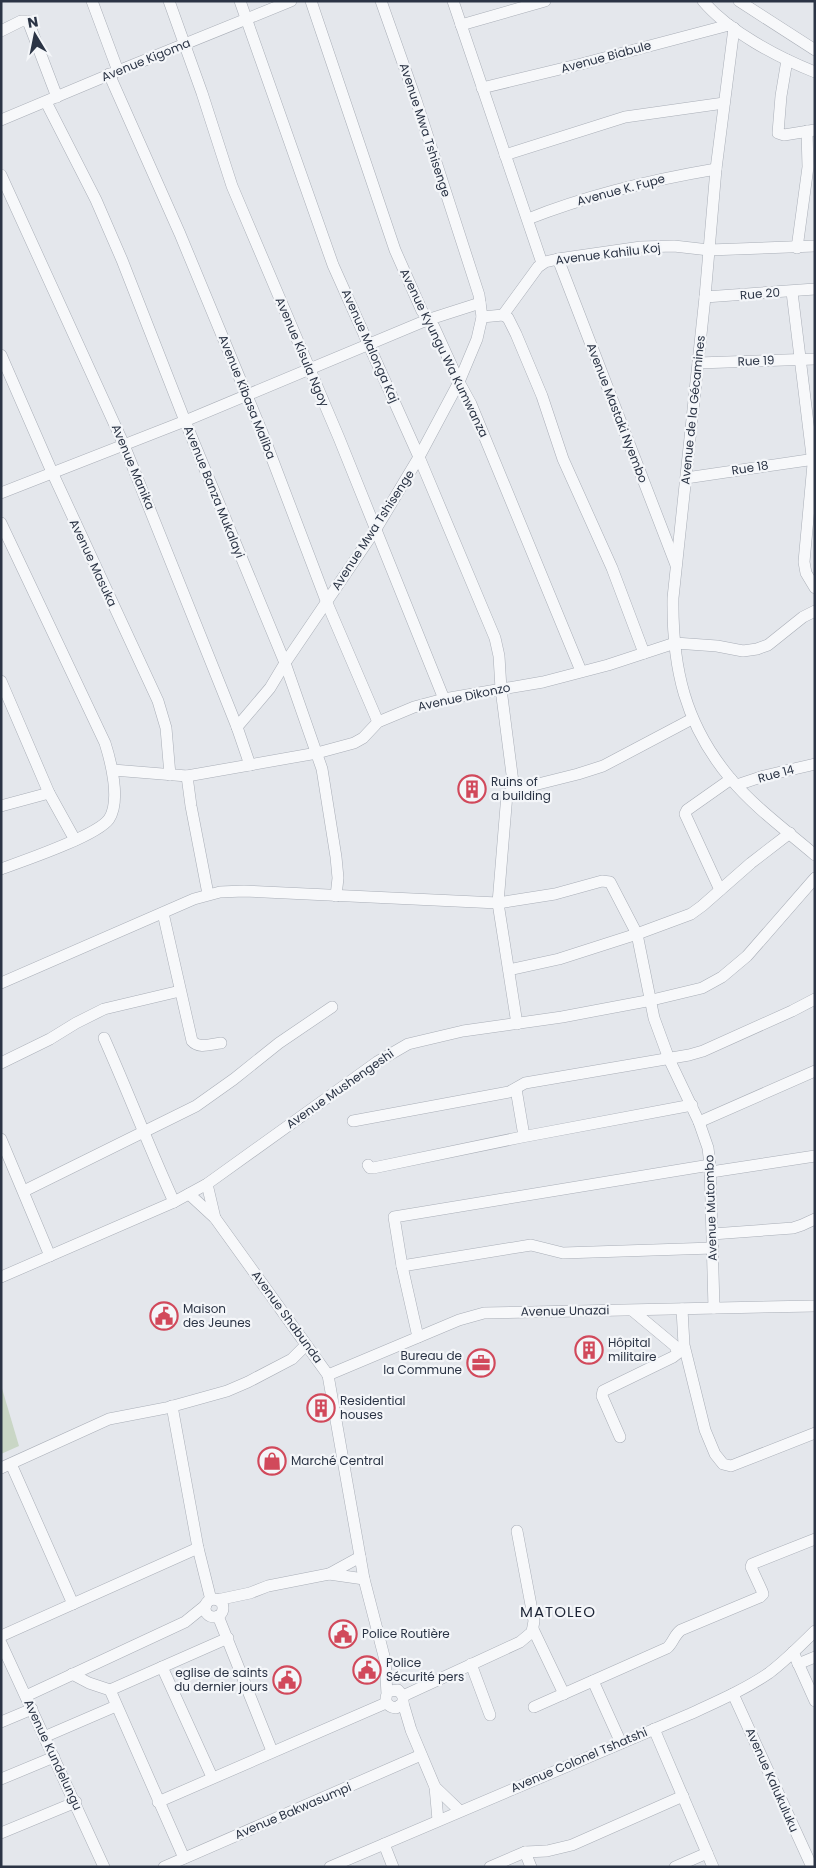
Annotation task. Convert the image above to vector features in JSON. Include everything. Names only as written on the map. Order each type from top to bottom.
[{"type":"street","name":"Avenue Kibasa Maliba","points":[[92,1],[114,72],[246,395],[327,603],[378,722]]},
{"type":"street","name":"Avenue Kisula Ngoy","points":[[169,1],[186,44],[232,186],[376,529],[444,699]]},
{"type":"street","name":"Avenue Malonga Kaj","points":[[240,1],[333,266],[419,457],[495,638],[500,656],[514,790]]},
{"type":"street","name":"Avenue Kigoma","points":[[1,120],[114,72],[291,1]]},
{"type":"street","name":"Avenue Kyungu Wa Kumwanza","points":[[311,1],[385,222],[408,282],[427,320],[434,327],[482,428],[582,671]]},
{"type":"street","name":"Avenue Mwa Tshisenge","points":[[237,727],[264,696],[376,529],[419,457],[459,382],[480,333],[482,317],[480,303],[416,100],[381,1]]},
{"type":"street","points":[[453,1],[542,263]]},
{"type":"street","points":[[461,25],[514,6],[545,1]]},
{"type":"street","points":[[703,1],[731,27],[787,60],[815,72]]},
{"type":"street","points":[[739,1],[815,50]]},
{"type":"street","name":"Avenue Banza Mukalayi","points":[[1,31],[20,21],[27,20],[30,23],[52,99],[122,260],[185,421],[285,662],[317,753],[330,820],[338,878],[336,896]]},
{"type":"street","name":"Avenue Biabule","points":[[482,88],[731,27]]},
{"type":"street","name":"Avenue de la Gécamines","points":[[731,27],[673,598],[675,643],[682,687],[692,719],[702,738],[734,782],[815,855]]},
{"type":"street","points":[[787,60],[781,96],[778,134],[784,135],[811,130],[797,248]]},
{"type":"street","points":[[505,155],[625,118],[724,102]]},
{"type":"street","name":"Avenue K. Fupe","points":[[528,219],[566,205],[642,182],[716,168]]},
{"type":"street","name":"Avenue Manika","points":[[1,175],[124,445],[237,727],[250,765]]},
{"type":"street","name":"Avenue Kahilu Koj","points":[[503,315],[536,269],[542,263],[558,259],[656,246],[709,250],[815,246]]},
{"type":"street","name":"Avenue Mastaki Nyembo","points":[[558,259],[677,567]]},
{"type":"street","name":"Rue 20","points":[[705,297],[815,289]]},
{"type":"street","points":[[792,292],[799,359],[814,459],[804,562],[806,573],[815,588]]},
{"type":"street","points":[[1,493],[185,421],[427,320],[480,303]]},
{"type":"street","points":[[482,317],[503,315],[508,318],[516,334],[542,396],[563,459],[612,568],[644,653]]},
{"type":"street","name":"Avenue Masuka","points":[[1,355],[52,472],[158,700],[166,728],[170,775]]},
{"type":"street","name":"Rue 19","points":[[698,362],[815,359]]},
{"type":"street","name":"Rue 18","points":[[686,478],[814,459]]},
{"type":"street","points":[[1,523],[105,743],[113,770],[111,816],[104,824],[75,840],[1,869]]},
{"type":"street","points":[[675,643],[708,645],[743,651],[757,649],[768,645],[803,617],[815,611]]},
{"type":"street","name":"Avenue Dikonzo","points":[[113,770],[187,776],[317,753],[354,743],[363,738],[378,722],[414,707],[444,699],[537,683],[675,643]]},
{"type":"street","points":[[1,681],[49,793],[75,840]]},
{"type":"street","points":[[517,1024],[498,903],[506,797],[508,792],[603,766],[692,719]]},
{"type":"street","name":"Rue 14","points":[[720,890],[684,814],[686,810],[734,782],[815,764]]},
{"type":"street","points":[[187,776],[208,894]]},
{"type":"street","points":[[1,806],[49,793]]},
{"type":"street","points":[[509,970],[559,959],[637,934],[691,914],[790,833]]},
{"type":"street","name":"Avenue Mushengeshi","points":[[1,1278],[174,1202],[207,1184],[377,1062],[408,1044],[463,1031],[517,1024],[652,1000],[702,988],[722,978],[736,966],[756,946],[815,878]]},
{"type":"street","name":"Avenue Mutombo","points":[[498,903],[555,894],[607,881],[612,885],[637,934],[652,1000],[654,1018],[668,1059],[692,1104],[708,1148],[711,1169],[714,1308]]},
{"type":"street","points":[[1,983],[208,894],[220,892],[244,891],[498,903]]},
{"type":"street","points":[[163,913],[192,1041],[196,1046],[221,1043]]},
{"type":"street","points":[[1,1063],[50,1040],[76,1023],[104,1009],[180,991]]},
{"type":"street","points":[[353,1121],[474,1100],[511,1092],[525,1084],[703,1051],[815,999]]},
{"type":"street","points":[[24,1191],[196,1106],[279,1043],[332,1007]]},
{"type":"street","points":[[104,1038],[174,1202]]},
{"type":"street","points":[[699,1122],[815,1071]]},
{"type":"street","points":[[516,1089],[524,1136]]},
{"type":"street","points":[[368,1165],[370,1168],[374,1168],[524,1136],[692,1104]]},
{"type":"street","points":[[1,1139],[50,1256]]},
{"type":"street","points":[[418,1337],[402,1266],[394,1217],[711,1169],[815,1156]]},
{"type":"street","points":[[207,1184],[215,1218]]},
{"type":"street","points":[[189,1194],[215,1218]]},
{"type":"street","name":"Avenue Shabunda","points":[[215,1218],[328,1375],[364,1579],[395,1699],[436,1787]]},
{"type":"street","points":[[712,1234],[793,1228],[815,1219]]},
{"type":"street","points":[[402,1266],[530,1245],[563,1253],[713,1248]]},
{"type":"street","name":"Avenue Unazai","points":[[328,1375],[467,1317],[484,1313],[815,1306]]},
{"type":"street","points":[[682,1309],[684,1345],[705,1430],[715,1454],[723,1464],[727,1466],[733,1465],[815,1433]]},
{"type":"street","points":[[620,1437],[603,1398],[603,1391],[678,1353],[675,1346],[633,1311]]},
{"type":"street","points":[[73,1604],[6,1466],[109,1419],[172,1406],[227,1391],[292,1359],[306,1345]]},
{"type":"street","points":[[172,1406],[198,1548],[211,1602],[206,1612],[217,1615],[228,1638],[272,1752]]},
{"type":"street","points":[[158,1802],[395,1699],[520,1642],[530,1635],[534,1621],[517,1531]]},
{"type":"street","points":[[534,1707],[666,1648],[681,1630],[760,1597],[762,1591],[751,1566],[752,1564],[815,1538]]},
{"type":"street","points":[[1,1636],[198,1548]]},
{"type":"street","points":[[26,1696],[184,1622],[211,1602],[250,1593],[268,1586],[329,1574],[360,1557]]},
{"type":"street","points":[[329,1574],[364,1579]]},
{"type":"street","points":[[184,1622],[217,1615],[250,1593]]},
{"type":"street","points":[[533,1629],[564,1694]]},
{"type":"street","name":"Avenue Colonel Tshatshi","points":[[330,1867],[733,1694],[768,1673],[794,1652],[815,1631]]},
{"type":"street","points":[[72,1674],[89,1683],[110,1690],[228,1638]]},
{"type":"street","name":"Avenue Kundelungu","points":[[1,1643],[6,1665],[26,1696],[76,1802],[100,1866]]},
{"type":"street","points":[[794,1652],[815,1702]]},
{"type":"street","points":[[798,1664],[815,1657]]},
{"type":"street","points":[[471,1664],[490,1715]]},
{"type":"street","points":[[162,1666],[212,1777]]},
{"type":"street","points":[[593,1682],[621,1743]]},
{"type":"street","points":[[110,1690],[184,1858]]},
{"type":"street","name":"Avenue Kalukuluku","points":[[733,1694],[812,1867]]},
{"type":"street","points":[[44,1737],[116,1706]]},
{"type":"street","points":[[1,1722],[32,1709]]},
{"type":"street","points":[[654,1729],[713,1867]]},
{"type":"street","name":"Avenue Bakwasumpi","points":[[164,1867],[421,1756]]},
{"type":"street","points":[[1,1779],[54,1757]]},
{"type":"street","points":[[436,1787],[460,1811]]},
{"type":"street","points":[[436,1787],[438,1820]]},
{"type":"street","points":[[490,1867],[525,1852],[547,1851],[572,1845],[683,1796]]},
{"type":"street","points":[[1,1833],[76,1802]]},
{"type":"street","points":[[384,1844],[393,1867]]},
{"type":"street","points":[[525,1852],[531,1867]]},
{"type":"street","points":[[675,1867],[707,1853]]},
{"type":"green space","points":[[1,1385],[19,1446],[1,1454]]},
{"type":"place","name":"Ruins of a building","points":[[472,789]]},
{"type":"place","name":"Maison des Jeunes","points":[[164,1316]]},
{"type":"place","name":"Hôpital militaire","points":[[589,1350]]},
{"type":"place","name":"Bureau de la Commune","points":[[481,1363]]},
{"type":"place","name":"Residential houses","points":[[321,1408]]},
{"type":"place","name":"Marché Central","points":[[272,1461]]},
{"type":"place","name":"Police Routière","points":[[343,1634]]},
{"type":"place","name":"Police Sécurité pers","points":[[367,1670]]},
{"type":"place","name":"eglise de saints du dernier jours","points":[[287,1680]]},
{"type":"district","name":"MATOLEO","points":[[558,1612]]}]
